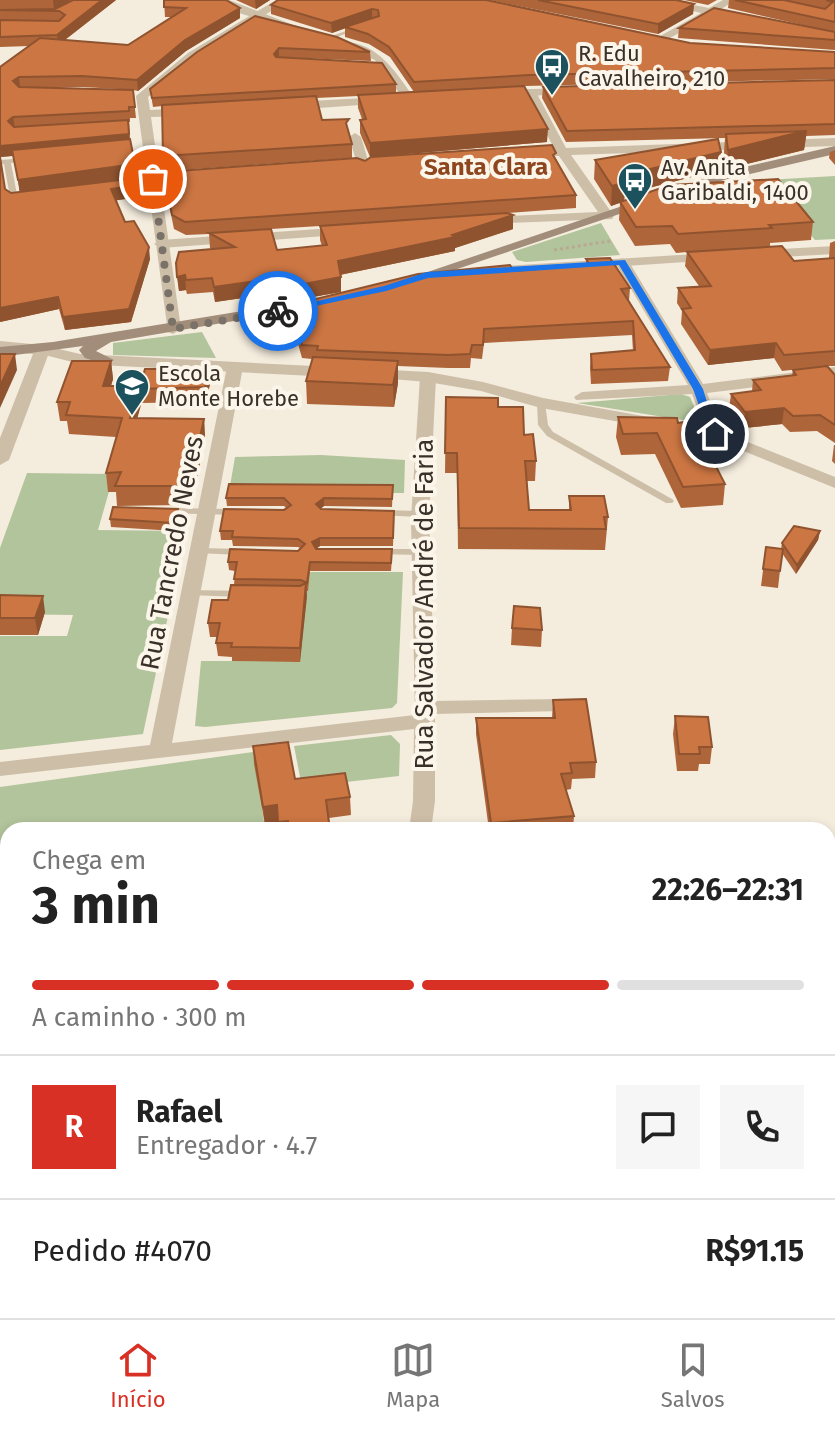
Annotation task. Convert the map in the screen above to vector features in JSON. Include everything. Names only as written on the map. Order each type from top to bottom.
[{"type":"main road","points":[[400,284],[720,177],[835,150]]},
{"type":"main road","points":[[0,352],[42,350],[332,300]]},
{"type":"main road","points":[[106,360],[90,355],[87,350],[91,345],[112,339]]},
{"type":"street","points":[[221,0],[255,15],[364,50],[387,67],[409,99]]},
{"type":"street","points":[[173,329],[143,122],[142,96],[157,79],[255,15],[284,0]]},
{"type":"street","points":[[653,0],[741,17]]},
{"type":"street","points":[[674,44],[653,40],[730,0]]},
{"type":"street","points":[[485,95],[583,90]]},
{"type":"street","points":[[530,92],[561,150],[607,216]]},
{"type":"street","points":[[285,106],[424,98]]},
{"type":"street","points":[[143,122],[208,111]]},
{"type":"street","points":[[355,137],[357,167],[379,165]]},
{"type":"street","points":[[516,154],[835,142]]},
{"type":"street","points":[[800,143],[817,148],[815,154]]},
{"type":"street","points":[[476,221],[607,216]]},
{"type":"street","points":[[161,244],[365,230]]},
{"type":"street","points":[[505,249],[505,256],[516,270]]},
{"type":"street","points":[[427,275],[835,250]]},
{"type":"street","points":[[622,262],[698,389],[715,434]]},
{"type":"street","points":[[0,346],[106,360],[428,377],[483,387],[541,403],[715,434],[835,483]]},
{"type":"street","points":[[0,460],[42,350]]},
{"type":"street","name":"Rua Tancredo Neves","points":[[160,750],[235,367]]},
{"type":"street","points":[[582,397],[698,389],[835,372]]},
{"type":"street","name":"Rua Salvador André de Faria","points":[[421,822],[424,714],[420,514],[428,377]]},
{"type":"street","points":[[0,769],[424,714],[562,705]]},
{"type":"lane","points":[[329,38],[364,27]]},
{"type":"lane","points":[[372,66],[387,67]]},
{"type":"lane","points":[[128,95],[142,96]]},
{"type":"lane","points":[[132,150],[147,149]]},
{"type":"lane","points":[[14,200],[4,162],[38,159]]},
{"type":"lane","points":[[541,403],[543,425],[550,434],[669,501]]},
{"type":"lane","points":[[155,511],[250,512]]},
{"type":"lane","points":[[368,513],[420,514]]},
{"type":"lane","points":[[199,551],[253,552]]},
{"type":"lane","points":[[371,552],[421,552]]},
{"type":"lane","points":[[190,593],[256,594]]},
{"type":"path","points":[[605,241],[610,250]]},
{"type":"green space","points":[[835,176],[835,239],[815,240],[766,180]]},
{"type":"green space","points":[[601,223],[620,255],[526,262],[517,260],[512,252]]},
{"type":"green space","points":[[202,332],[216,358],[113,355],[113,343]]},
{"type":"green space","points":[[681,394],[690,397],[699,418],[695,422],[577,403]]},
{"type":"green space","points":[[321,455],[405,460],[404,493],[229,492],[235,457]]},
{"type":"green space","points":[[27,473],[114,474],[98,530],[186,531],[143,734],[0,750],[0,636],[67,636],[73,615],[0,614],[0,548]]},
{"type":"green space","points":[[309,572],[403,572],[397,703],[392,708],[195,726],[201,661],[300,661]]},
{"type":"green space","points":[[391,735],[400,744],[399,776],[302,787],[294,746]]},
{"type":"green space","points":[[253,752],[264,822],[0,822],[0,787]]},
{"type":"building","points":[[73,0],[102,0],[57,35],[0,37],[0,20],[59,21],[65,15],[59,11],[0,10],[55,9]]},
{"type":"building","points":[[164,0],[226,0],[240,8],[185,40],[137,80],[82,76],[19,77],[13,81],[19,87],[133,90],[135,107],[129,107],[129,111],[13,117],[8,121],[14,127],[128,120],[129,134],[0,146],[0,67],[40,38],[128,45],[186,8],[164,7]]},
{"type":"building","points":[[278,0],[486,0],[690,43],[835,52],[835,68],[530,75],[414,82],[389,47],[368,34],[345,27],[379,16],[378,10],[372,9],[331,23],[271,5]]},
{"type":"building","points":[[538,0],[676,0],[694,4],[658,24]]},
{"type":"building","points":[[735,0],[784,0],[825,9],[833,2],[826,0],[835,0],[835,22]]},
{"type":"building","points":[[714,8],[835,32],[835,40],[679,28]]},
{"type":"building","points":[[255,16],[337,37],[370,52],[279,48],[274,54],[276,57],[382,63],[396,84],[152,98],[150,89],[197,52]]},
{"type":"building","points":[[835,80],[835,124],[567,131],[543,87]]},
{"type":"building","points":[[524,86],[548,129],[370,143],[360,120],[366,119],[358,95]]},
{"type":"building","points":[[316,96],[322,120],[349,119],[346,123],[352,144],[163,156],[162,105]]},
{"type":"building","points":[[807,131],[788,135],[728,150],[726,134]]},
{"type":"building","points":[[130,139],[135,164],[18,180],[12,150]]},
{"type":"building","points":[[718,139],[721,152],[625,175],[626,182],[612,186],[595,160]]},
{"type":"building","points":[[552,145],[556,153],[553,155],[576,195],[185,222],[172,215],[164,172],[357,158],[365,161],[371,157]]},
{"type":"building","points":[[0,157],[5,189],[11,193],[137,178],[139,185],[111,189],[125,222],[134,221],[149,247],[129,309],[63,317],[58,297],[0,308]]},
{"type":"building","points":[[778,179],[813,222],[678,234],[672,226],[636,227],[620,202],[670,185]]},
{"type":"building","points":[[513,215],[452,235],[455,237],[338,261],[341,277],[283,288],[276,278],[214,287],[212,278],[186,280],[185,275],[177,277],[179,252],[235,247],[209,233],[271,229],[277,250],[327,245],[320,226]]},
{"type":"building","points":[[782,246],[794,261],[835,258],[835,351],[784,355],[776,343],[710,350],[682,309],[691,308],[678,288],[711,286],[687,252]]},
{"type":"building","points":[[610,258],[630,288],[621,289],[670,367],[592,370],[591,354],[635,350],[633,321],[484,329],[483,345],[472,345],[470,354],[448,355],[317,350],[318,346],[302,345],[297,327],[313,327],[295,304],[418,274],[510,265],[514,271],[590,265],[586,259]]},
{"type":"building","points":[[0,354],[15,354],[0,386]]},
{"type":"building","points":[[313,357],[398,361],[393,385],[306,381]]},
{"type":"building","points":[[72,361],[111,361],[103,386],[140,386],[130,418],[204,419],[192,473],[182,473],[179,486],[115,486],[121,472],[106,473],[122,418],[66,415],[70,402],[57,402]]},
{"type":"building","points":[[827,366],[835,375],[835,425],[820,415],[793,416],[784,408],[745,412],[731,394],[761,390],[753,380],[796,375],[793,370]]},
{"type":"building","points":[[145,369],[209,369],[205,387],[139,389]]},
{"type":"building","points":[[446,397],[498,398],[498,407],[523,407],[524,435],[533,434],[536,461],[525,461],[529,510],[571,510],[569,496],[604,496],[608,517],[604,517],[606,529],[459,528],[457,453],[445,453]]},
{"type":"building","points":[[618,417],[677,418],[678,423],[684,422],[686,430],[697,429],[725,484],[683,487],[657,433],[623,434]]},
{"type":"building","points":[[229,484],[393,485],[392,499],[324,498],[316,504],[321,509],[394,511],[393,538],[320,538],[312,542],[316,549],[392,549],[391,563],[310,562],[307,583],[301,580],[234,579],[237,562],[228,562],[230,549],[298,551],[305,544],[298,539],[232,537],[233,531],[220,531],[224,509],[284,510],[291,505],[284,498],[226,498]]},
{"type":"building","points":[[113,507],[178,509],[174,523],[110,519]]},
{"type":"building","points":[[794,526],[820,531],[797,565],[782,543]]},
{"type":"building","points":[[766,547],[783,549],[780,571],[763,569]]},
{"type":"building","points":[[306,583],[300,648],[231,647],[232,643],[216,643],[220,623],[208,623],[212,600],[228,600],[231,585],[300,586]]},
{"type":"building","points":[[0,595],[43,596],[35,618],[0,618]]},
{"type":"building","points":[[514,606],[540,608],[542,630],[512,628]]},
{"type":"building","points":[[586,699],[596,762],[570,763],[572,773],[561,774],[574,816],[491,822],[476,718],[555,718],[553,700]]},
{"type":"building","points":[[675,716],[708,717],[712,747],[699,747],[700,754],[679,754]]},
{"type":"building","points":[[288,742],[295,779],[345,773],[350,797],[326,800],[329,822],[278,822],[277,805],[263,807],[253,746]]},
{"type":"way so far","points":[[153,179],[173,329],[278,311]]},
{"type":"place","name":"R. Edu Cavalheiro, 210","points":[[552,97]]},
{"type":"place","name":"Av. Anita Garibaldi, 1400","points":[[635,211]]},
{"type":"place","name":"Escola Monte Horebe","points":[[132,417]]},
{"type":"district","name":"Santa Clara","points":[[486,167]]},
{"type":"route","points":[[278,311],[386,288],[427,275],[622,262],[698,389],[715,434]]}]
